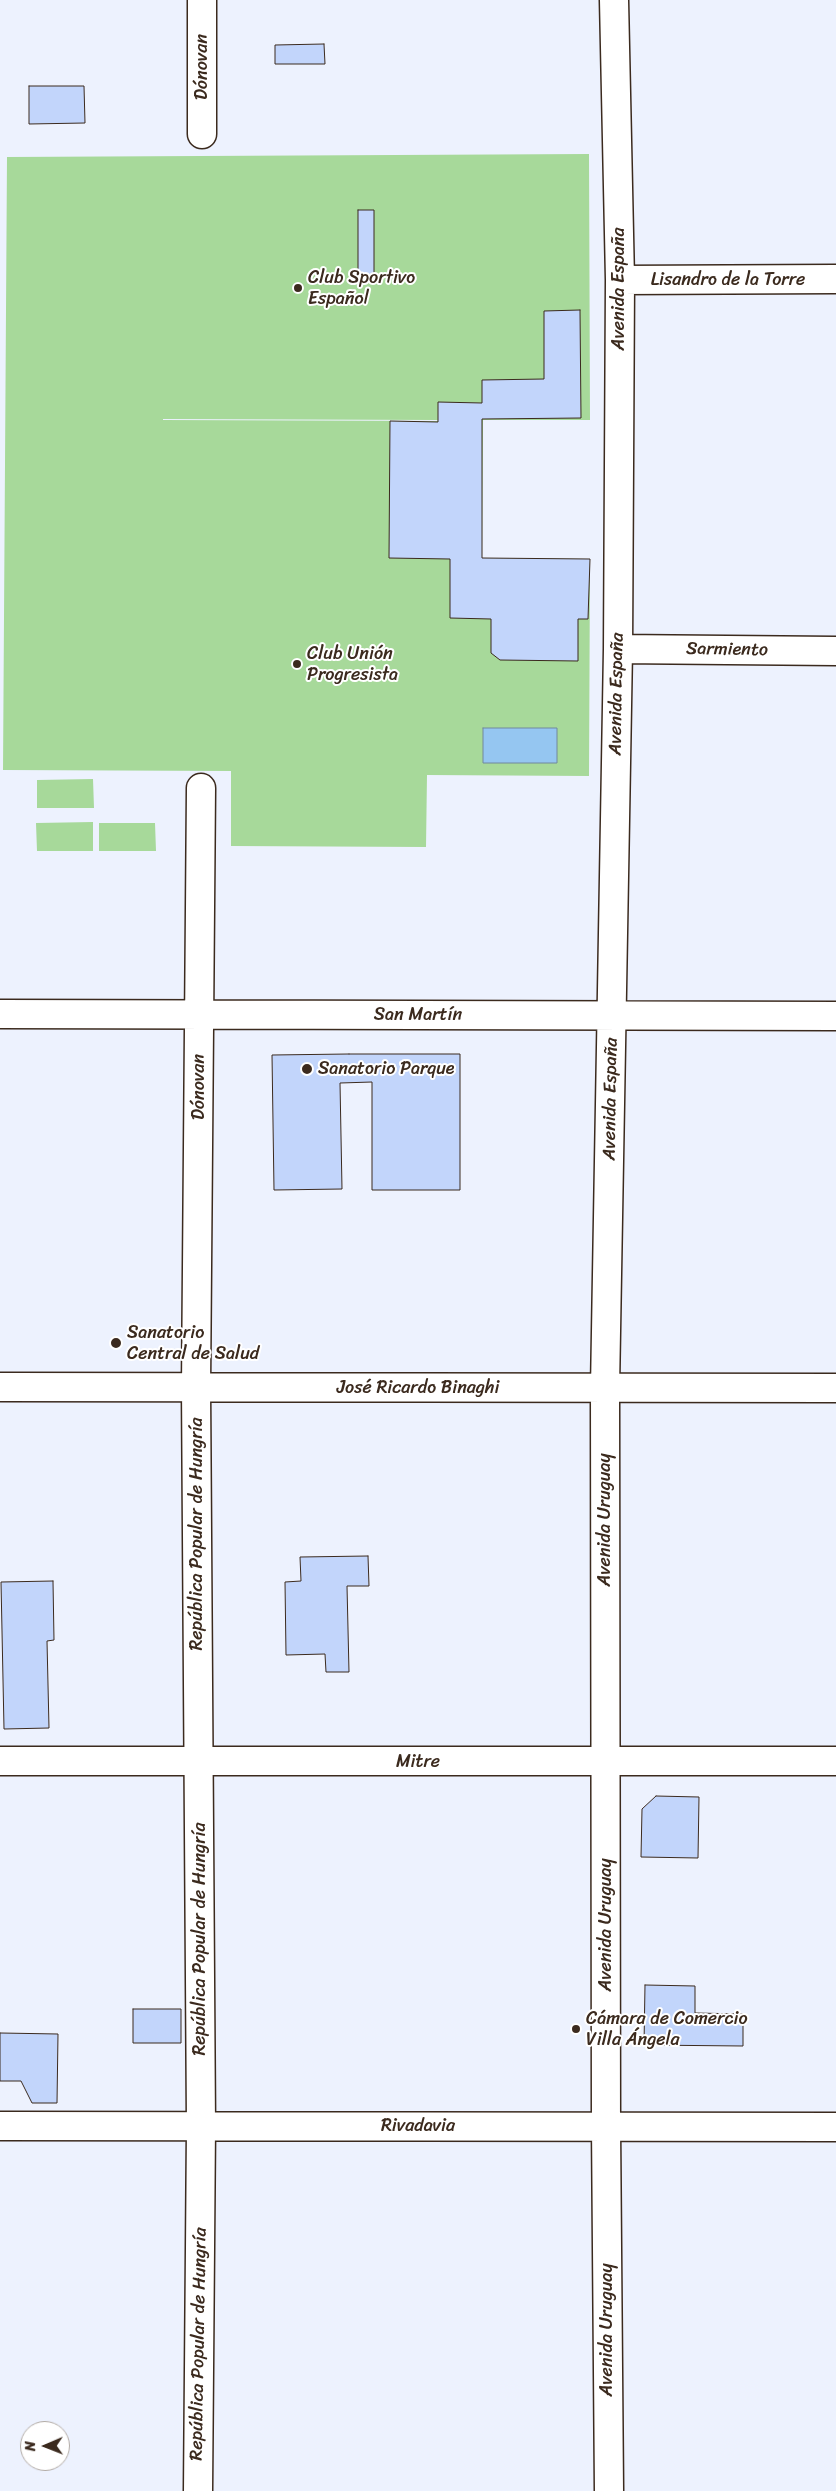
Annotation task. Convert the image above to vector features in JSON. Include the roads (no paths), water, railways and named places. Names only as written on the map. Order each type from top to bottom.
[{"type":"street","name":"Dónovan","points":[[202,0],[202,134]]},
{"type":"street","name":"Avenida España","points":[[605,1388],[618,649],[620,280],[614,0]]},
{"type":"street","name":"Lisandro de la Torre","points":[[620,280],[836,279]]},
{"type":"street","name":"Sarmiento","points":[[618,649],[836,651]]},
{"type":"street","name":"Dónovan","points":[[196,1387],[201,788]]},
{"type":"street","name":"San Martín","points":[[0,1014],[836,1016]]},
{"type":"street","name":"José Ricardo Binaghi","points":[[0,1387],[836,1388]]},
{"type":"street","name":"República Popular de Hungría","points":[[196,1387],[201,2126],[198,2491]]},
{"type":"street","name":"Avenida Uruguay","points":[[605,1388],[606,2126],[609,2491]]},
{"type":"street","name":"Mitre","points":[[0,1761],[836,1761]]},
{"type":"street","name":"Rivadavia","points":[[0,2126],[836,2127]]},
{"type":"water","points":[[483,728],[557,728],[557,763],[483,763]]},
{"type":"place","name":"Club Sportivo Español","points":[[298,288]]},
{"type":"place","name":"Club Unión Progresista","points":[[297,664]]},
{"type":"place","name":"Sanatorio Parque","points":[[307,1069]]},
{"type":"place","name":"Sanatorio Central de Salud","points":[[116,1343]]},
{"type":"place","name":"Cámara de Comercio Villa Ángela","points":[[576,2029]]}]
